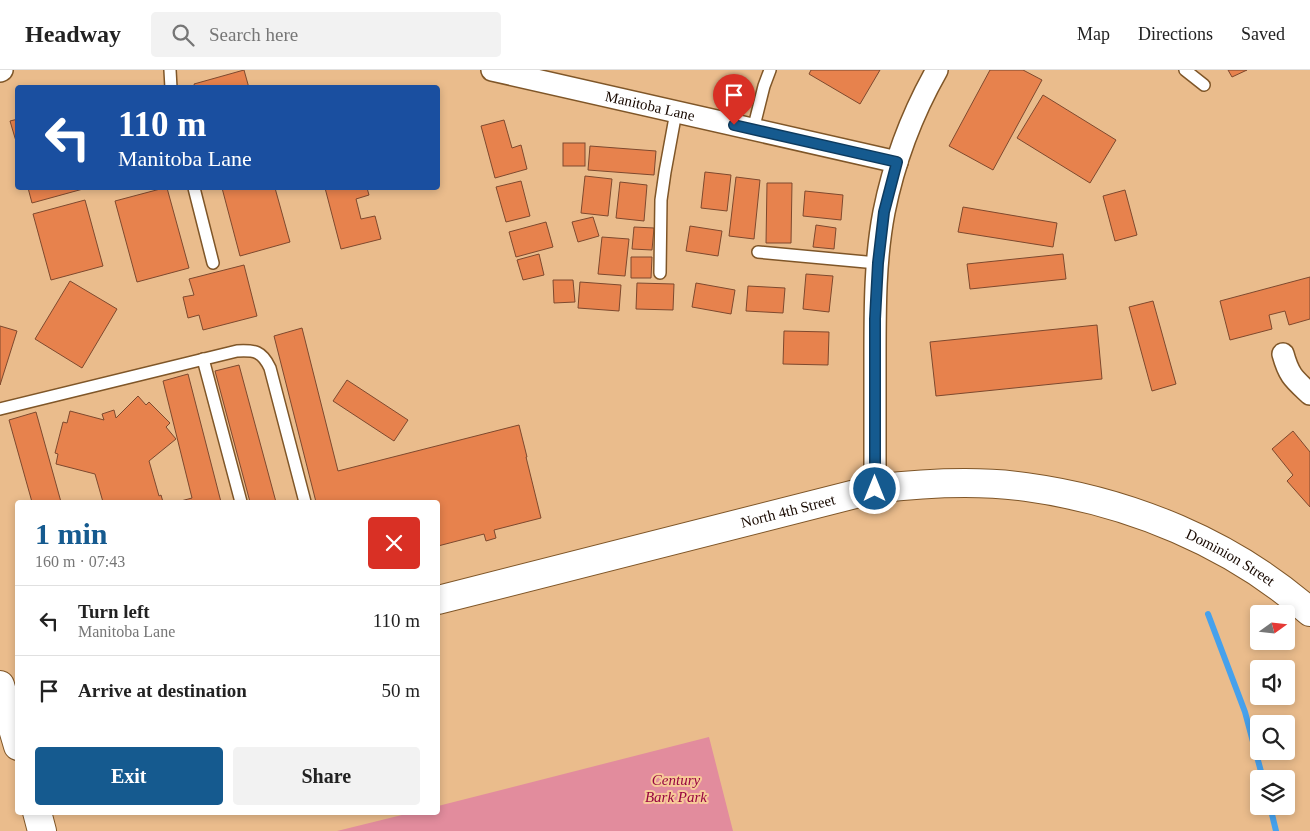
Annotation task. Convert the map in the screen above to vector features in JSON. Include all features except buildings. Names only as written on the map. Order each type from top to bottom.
[{"type":"street","name":"Manitoba Lane","points":[[492,70],[897,162]]},
{"type":"street","points":[[875,489],[875,319],[878,263],[884,212],[906,135],[916,110],[937,70]]},
{"type":"street","points":[[1283,354],[1292,377],[1310,394]]},
{"type":"street","name":"North 4th Street","points":[[440,599],[875,489],[966,483],[1025,487],[1087,499],[1144,516]]},
{"type":"street","name":"Dominion Street","points":[[1144,516],[1191,534],[1224,552],[1247,566],[1310,612]]},
{"type":"street","points":[[6,701],[15,735]]},
{"type":"street","points":[[38,815],[42,831]]},
{"type":"lane","points":[[170,70],[171,85]]},
{"type":"lane","points":[[753,130],[770,70]]},
{"type":"lane","points":[[1185,70],[1204,85]]},
{"type":"lane","points":[[660,273],[664,172],[676,112]]},
{"type":"lane","points":[[194,190],[213,264]]},
{"type":"lane","points":[[758,252],[878,263]]},
{"type":"lane","points":[[0,409],[237,351],[248,350],[258,352],[266,359],[270,368],[304,500]]},
{"type":"lane","points":[[203,359],[240,500]]},
{"type":"green space","name":"Century Bark Park","points":[[709,737],[733,831],[337,831],[402,815],[440,815],[440,805]]},
{"type":"waterway","points":[[1208,614],[1245,712],[1261,770]]},
{"type":"waterway","points":[[1272,815],[1276,831]]},
{"type":"route","points":[[734,125],[897,162],[884,212],[876,292],[875,489]]}]
